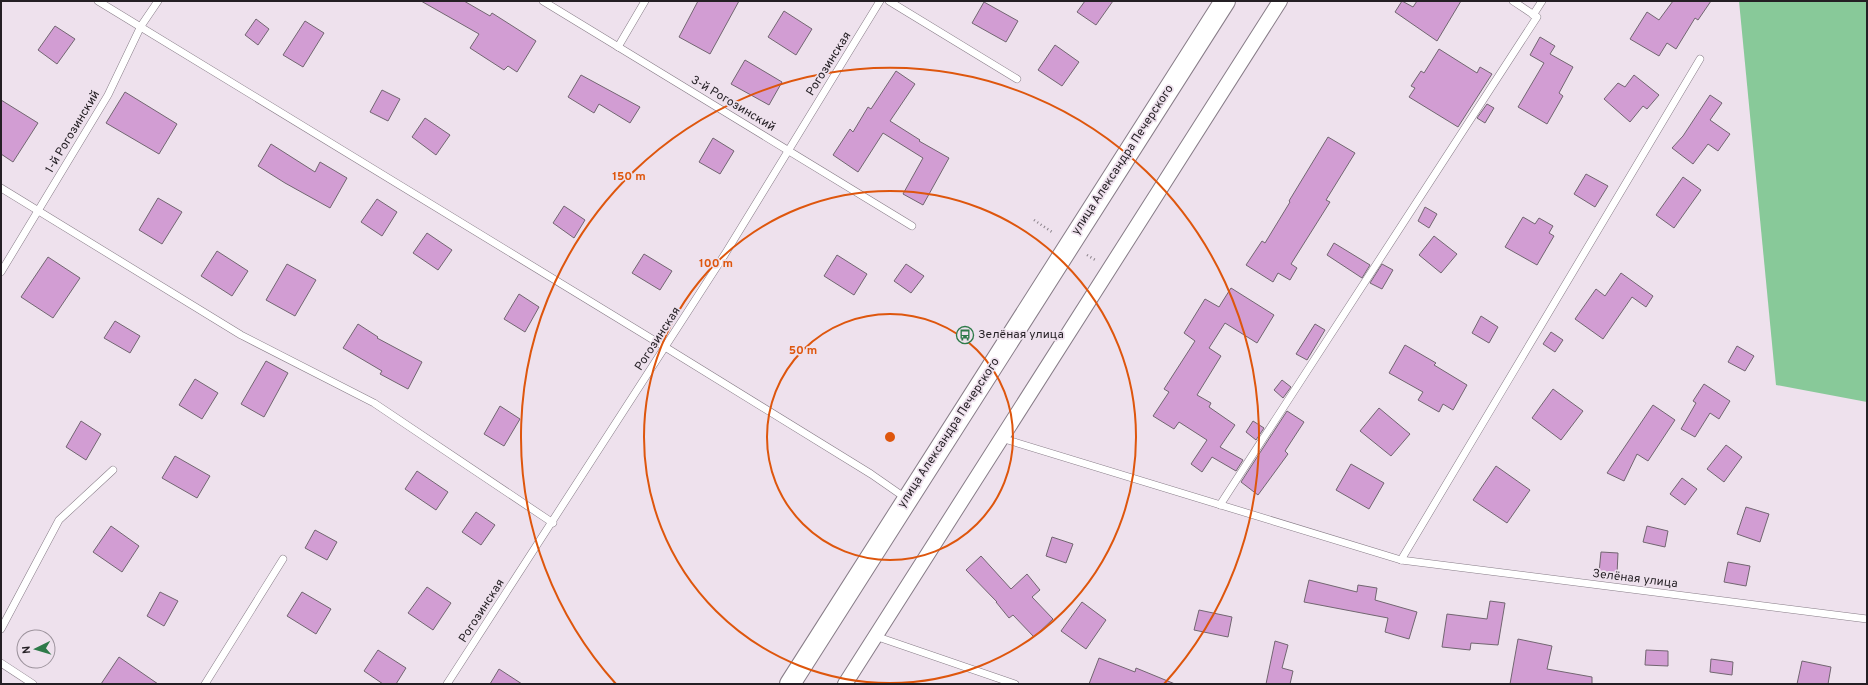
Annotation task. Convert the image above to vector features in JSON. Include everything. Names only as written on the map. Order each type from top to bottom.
[{"type":"main road","name":"улица Александра Печерского","points":[[790,684],[1225,1]]},
{"type":"street","points":[[845,684],[1280,1]]},
{"type":"lane","points":[[98,1],[665,347],[871,474],[907,499]]},
{"type":"lane","name":"1-й Рогозинский","points":[[1,272],[108,95],[141,26],[158,1]]},
{"type":"lane","name":"3-й Рогозинский","points":[[543,1],[912,226]]},
{"type":"lane","points":[[618,47],[645,1]]},
{"type":"lane","name":"Рогозинская","points":[[447,684],[553,523],[665,347],[880,1]]},
{"type":"lane","points":[[889,1],[1017,79]]},
{"type":"lane","points":[[1220,505],[1537,17],[1513,1]]},
{"type":"lane","points":[[1533,15],[1542,1]]},
{"type":"lane","points":[[1401,560],[1700,59]]},
{"type":"lane","points":[[1,188],[241,335],[374,403],[553,523]]},
{"type":"lane","name":"Зелёная улица","points":[[1001,437],[1401,560],[1867,619]]},
{"type":"lane","points":[[1,629],[59,520],[113,470]]},
{"type":"lane","points":[[205,684],[283,559]]},
{"type":"lane","points":[[875,636],[1015,684]]},
{"type":"lane","points":[[1,663],[33,684]]},
{"type":"path","points":[[1034,220],[1052,232]]},
{"type":"path","points":[[1087,255],[1101,264]]},
{"type":"green space","points":[[1739,1],[1867,1],[1867,402],[1776,385]]},
{"type":"building","points":[[421,1],[464,1],[490,16],[492,13],[536,41],[517,72],[508,66],[504,70],[470,48],[479,34]]},
{"type":"building","points":[[698,1],[739,1],[710,54],[679,37]]},
{"type":"building","points":[[1085,1],[1113,1],[1096,25],[1077,12]]},
{"type":"building","points":[[1402,1],[1413,7],[1417,1],[1461,1],[1437,41],[1395,12]]},
{"type":"building","points":[[1673,1],[1711,1],[1698,20],[1695,18],[1676,49],[1667,43],[1659,56],[1630,39],[1647,12],[1659,20]]},
{"type":"building","points":[[984,2],[1018,21],[1006,42],[972,23]]},
{"type":"building","points":[[784,11],[812,29],[796,55],[768,37]]},
{"type":"building","points":[[256,19],[269,29],[258,45],[245,35]]},
{"type":"building","points":[[305,21],[324,33],[303,67],[283,55]]},
{"type":"building","points":[[55,26],[75,39],[57,64],[38,50]]},
{"type":"building","points":[[1540,37],[1555,46],[1550,54],[1573,67],[1559,93],[1563,96],[1547,124],[1518,107],[1544,63],[1530,55]]},
{"type":"building","points":[[1055,45],[1079,62],[1062,86],[1038,70]]},
{"type":"building","points":[[1439,49],[1477,73],[1480,67],[1492,74],[1458,127],[1409,97],[1415,88],[1411,86],[1421,71],[1424,73]]},
{"type":"building","points":[[745,60],[782,82],[769,105],[731,84]]},
{"type":"building","points":[[896,71],[915,84],[890,121],[920,140],[919,141],[949,158],[923,205],[903,194],[923,158],[883,133],[858,172],[833,155],[850,129],[853,132],[868,107],[871,109]]},
{"type":"building","points":[[581,75],[640,107],[630,123],[599,104],[594,113],[568,97]]},
{"type":"building","points":[[1634,75],[1659,95],[1647,109],[1643,106],[1630,122],[1604,99],[1618,83],[1625,87]]},
{"type":"building","points":[[382,90],[400,99],[388,121],[370,112]]},
{"type":"building","points":[[125,92],[177,124],[159,154],[106,123]]},
{"type":"building","points":[[1710,95],[1722,103],[1710,120],[1730,134],[1718,151],[1708,144],[1693,164],[1672,148],[1683,136]]},
{"type":"building","points":[[1,100],[38,123],[13,162],[1,154]]},
{"type":"building","points":[[1487,104],[1494,108],[1485,123],[1477,118]]},
{"type":"building","points":[[425,118],[450,135],[436,155],[412,137]]},
{"type":"building","points":[[1328,137],[1355,153],[1326,200],[1330,202],[1291,264],[1297,268],[1290,280],[1278,273],[1273,282],[1246,265],[1262,241],[1265,243]]},
{"type":"building","points":[[713,138],[734,151],[720,174],[699,162]]},
{"type":"building","points":[[271,144],[315,172],[320,162],[347,178],[330,208],[258,166]]},
{"type":"building","points":[[1586,174],[1608,186],[1595,207],[1574,194]]},
{"type":"building","points":[[1683,177],[1701,190],[1674,228],[1656,215]]},
{"type":"building","points":[[158,198],[182,212],[162,244],[139,230]]},
{"type":"building","points":[[377,199],[397,212],[382,236],[361,222]]},
{"type":"building","points":[[564,206],[585,220],[574,238],[553,223]]},
{"type":"building","points":[[1425,207],[1437,214],[1429,228],[1418,221]]},
{"type":"building","points":[[1523,217],[1535,224],[1539,218],[1553,226],[1549,233],[1554,236],[1537,265],[1505,247]]},
{"type":"building","points":[[427,233],[452,250],[438,270],[413,253]]},
{"type":"building","points":[[1434,236],[1457,254],[1441,273],[1419,255]]},
{"type":"building","points":[[1334,243],[1370,265],[1362,278],[1327,255]]},
{"type":"building","points":[[217,251],[248,271],[232,296],[201,276]]},
{"type":"building","points":[[644,254],[672,271],[660,290],[632,273]]},
{"type":"building","points":[[837,255],[867,274],[854,295],[824,276]]},
{"type":"building","points":[[48,257],[80,278],[53,318],[21,297]]},
{"type":"building","points":[[287,264],[316,280],[295,316],[266,300]]},
{"type":"building","points":[[906,264],[924,276],[911,293],[894,281]]},
{"type":"building","points":[[1382,264],[1393,270],[1382,289],[1370,283]]},
{"type":"building","points":[[1621,273],[1653,296],[1646,307],[1632,297],[1603,339],[1575,319],[1596,289],[1605,296]]},
{"type":"building","points":[[1231,288],[1274,315],[1257,343],[1225,323],[1209,348],[1221,356],[1197,395],[1211,403],[1209,407],[1235,425],[1220,447],[1243,460],[1236,471],[1212,457],[1202,472],[1191,464],[1207,440],[1179,422],[1174,429],[1153,416],[1169,392],[1164,389],[1195,341],[1184,333],[1205,299],[1219,307]]},
{"type":"building","points":[[519,294],[539,307],[525,332],[504,319]]},
{"type":"building","points":[[1481,316],[1498,327],[1489,343],[1472,333]]},
{"type":"building","points":[[115,321],[140,336],[130,353],[104,338]]},
{"type":"building","points":[[358,324],[378,337],[377,338],[422,362],[408,389],[380,374],[382,371],[343,348]]},
{"type":"building","points":[[1315,324],[1325,330],[1307,360],[1296,354]]},
{"type":"building","points":[[1551,332],[1563,340],[1555,352],[1543,344]]},
{"type":"building","points":[[1405,345],[1436,363],[1434,365],[1467,385],[1453,410],[1443,404],[1439,412],[1418,400],[1423,392],[1389,373]]},
{"type":"building","points":[[1737,346],[1754,356],[1745,371],[1728,362]]},
{"type":"building","points":[[266,361],[288,373],[264,417],[241,404]]},
{"type":"building","points":[[195,379],[218,393],[202,419],[179,405]]},
{"type":"building","points":[[1282,380],[1291,387],[1283,398],[1274,390]]},
{"type":"building","points":[[1704,384],[1730,401],[1719,419],[1710,413],[1695,437],[1681,429],[1696,403],[1693,401]]},
{"type":"building","points":[[1553,389],[1583,411],[1561,440],[1532,418]]},
{"type":"building","points":[[1653,405],[1675,420],[1648,461],[1637,454],[1624,481],[1607,473]]},
{"type":"building","points":[[500,406],[520,419],[504,446],[484,434]]},
{"type":"building","points":[[1379,408],[1410,434],[1391,456],[1360,431]]},
{"type":"building","points":[[1287,411],[1304,422],[1285,451],[1288,454],[1258,495],[1241,482]]},
{"type":"building","points":[[81,421],[101,434],[86,460],[66,447]]},
{"type":"building","points":[[1253,421],[1264,428],[1256,440],[1246,432]]},
{"type":"building","points":[[1726,445],[1742,457],[1724,482],[1707,469]]},
{"type":"building","points":[[175,456],[210,476],[197,498],[162,478]]},
{"type":"building","points":[[1351,464],[1384,483],[1369,509],[1336,490]]},
{"type":"building","points":[[1496,466],[1530,490],[1507,523],[1473,500]]},
{"type":"building","points":[[417,471],[448,492],[436,510],[405,489]]},
{"type":"building","points":[[1682,478],[1697,489],[1685,505],[1670,494]]},
{"type":"building","points":[[1746,507],[1769,514],[1760,542],[1737,534]]},
{"type":"building","points":[[476,512],[495,525],[481,545],[462,532]]},
{"type":"building","points":[[111,526],[139,546],[122,572],[93,552]]},
{"type":"building","points":[[1647,526],[1668,531],[1665,547],[1643,542]]},
{"type":"building","points":[[315,530],[337,542],[327,560],[305,548]]},
{"type":"building","points":[[1052,537],[1073,544],[1066,563],[1046,556]]},
{"type":"building","points":[[1601,552],[1618,553],[1617,574],[1599,573]]},
{"type":"building","points":[[981,556],[1011,589],[1027,574],[1040,590],[1032,597],[1053,619],[1034,637],[1013,615],[1009,618],[997,602],[966,570]]},
{"type":"building","points":[[1728,562],[1750,566],[1746,586],[1724,582]]},
{"type":"building","points":[[1309,580],[1357,592],[1358,585],[1377,588],[1375,600],[1417,612],[1409,639],[1385,632],[1388,618],[1304,602]]},
{"type":"building","points":[[427,587],[451,603],[433,630],[408,613]]},
{"type":"building","points":[[160,592],[178,601],[164,626],[147,616]]},
{"type":"building","points":[[302,592],[331,609],[316,634],[287,616]]},
{"type":"building","points":[[1490,601],[1505,603],[1498,645],[1471,643],[1470,650],[1442,647],[1447,614],[1487,619]]},
{"type":"building","points":[[1082,602],[1106,620],[1086,649],[1061,631]]},
{"type":"building","points":[[1199,610],[1232,617],[1228,637],[1194,630]]},
{"type":"building","points":[[1518,639],[1552,646],[1547,669],[1592,677],[1592,684],[1510,684]]},
{"type":"building","points":[[1275,641],[1288,645],[1282,668],[1293,671],[1290,684],[1266,684]]},
{"type":"building","points":[[378,650],[406,668],[396,684],[383,684],[364,671]]},
{"type":"building","points":[[1646,650],[1668,651],[1668,666],[1645,665]]},
{"type":"building","points":[[119,657],[158,684],[101,684]]},
{"type":"building","points":[[1099,658],[1135,672],[1136,668],[1175,684],[1089,684]]},
{"type":"building","points":[[1711,659],[1733,662],[1732,675],[1710,672]]},
{"type":"building","points":[[1802,661],[1831,667],[1828,684],[1797,684]]},
{"type":"building","points":[[499,669],[522,684],[490,684]]},
{"type":"place","name":"Зелёная улица","points":[[965,335]]}]
